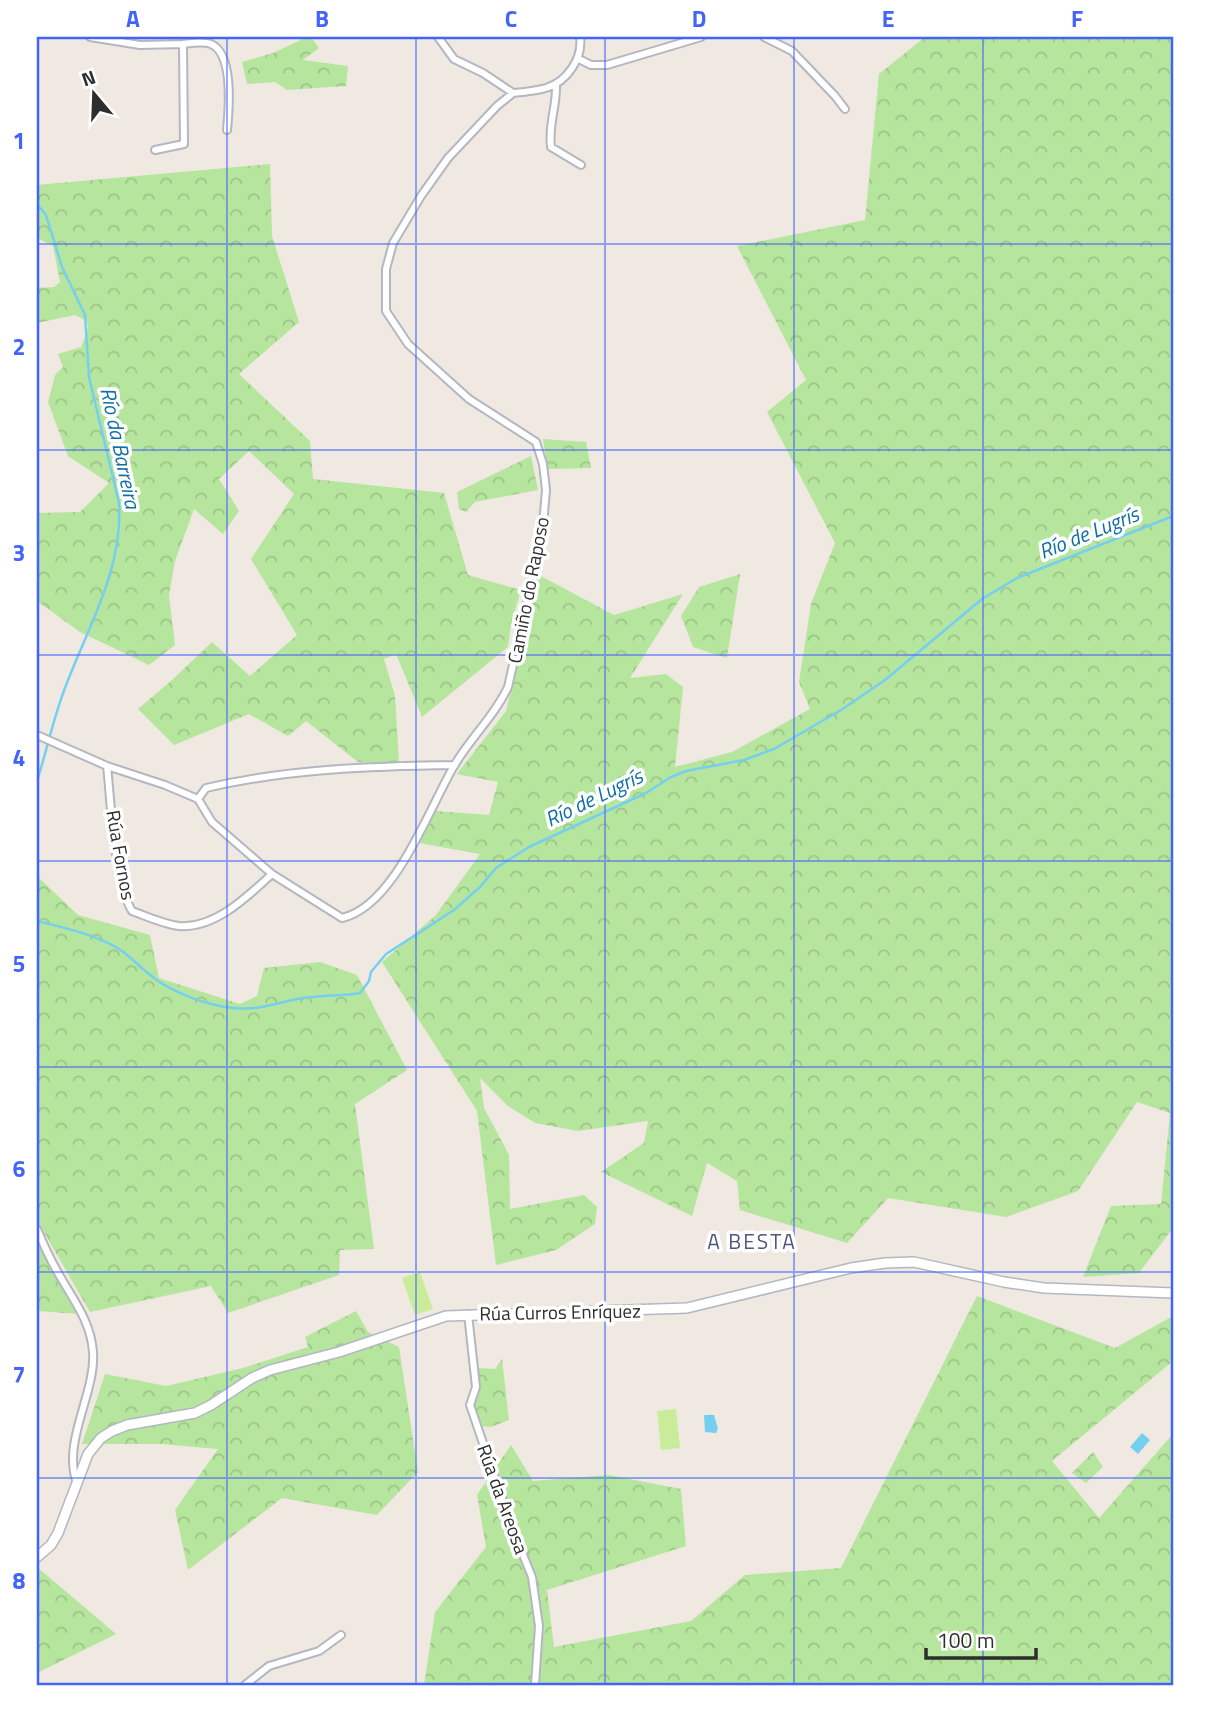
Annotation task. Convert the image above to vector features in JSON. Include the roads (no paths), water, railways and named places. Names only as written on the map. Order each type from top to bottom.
[{"type":"street","points":[[90,37],[140,45],[208,42],[215,46],[223,57],[230,98],[228,130]]},
{"type":"street","points":[[438,37],[454,59],[482,72],[513,93],[556,84],[579,60],[580,37]]},
{"type":"street","points":[[579,60],[591,65],[607,65],[701,37]]},
{"type":"street","points":[[764,37],[792,51],[845,108]]},
{"type":"street","points":[[155,150],[184,144],[183,44]]},
{"type":"street","points":[[556,84],[557,104],[551,117],[551,148],[581,164]]},
{"type":"street","name":"Camiño do Raposo","points":[[454,765],[498,708],[508,687],[542,536],[546,490],[543,464],[536,442],[469,399],[408,344],[386,311],[386,269],[393,243],[448,158],[497,106],[513,93]]},
{"type":"street","points":[[37,735],[107,766],[198,799],[212,822],[272,874],[342,918],[352,915],[376,897],[412,850],[454,765],[365,767],[262,778],[206,788],[198,799]]},
{"type":"street","name":"Rúa Fornos","points":[[107,766],[120,871],[126,901],[132,911],[178,926],[195,925],[216,917],[246,898],[272,874]]},
{"type":"street","points":[[37,1229],[60,1277],[85,1318],[93,1348],[92,1377],[79,1417],[74,1467],[76,1480]]},
{"type":"street","name":"Rúa Curros Enríquez","points":[[37,1557],[51,1545],[58,1532],[76,1480],[94,1445],[112,1431],[127,1425],[195,1413],[270,1370],[339,1352],[446,1316],[687,1308],[851,1268],[914,1262],[1044,1288],[1173,1293]]},
{"type":"street","name":"Rúa da Areosa","points":[[468,1314],[476,1387],[470,1405],[506,1512],[532,1577],[539,1626],[535,1685]]},
{"type":"street","points":[[245,1685],[269,1666],[319,1651],[341,1635]]},
{"type":"water","points":[[704,1415],[714,1415],[718,1429],[716,1433],[705,1432]]},
{"type":"water","points":[[1142,1433],[1150,1440],[1138,1454],[1130,1447]]},
{"type":"waterway","name":"Río da Barreira","points":[[37,204],[46,215],[62,267],[85,315],[89,377],[119,503],[119,528],[110,575],[61,700],[37,781]]},
{"type":"waterway","name":"Río de Lugrís","points":[[37,921],[103,941],[122,951],[150,975],[178,992],[225,1007],[261,1007],[306,998],[360,993],[369,981],[371,972],[386,954],[454,910],[480,887],[496,868],[529,847],[646,793],[671,777],[686,771],[744,760],[774,749],[841,710],[885,680],[982,599],[1017,578],[1173,516]]},
{"type":"district","name":"A BESTA","points":[[752,1242]]}]
